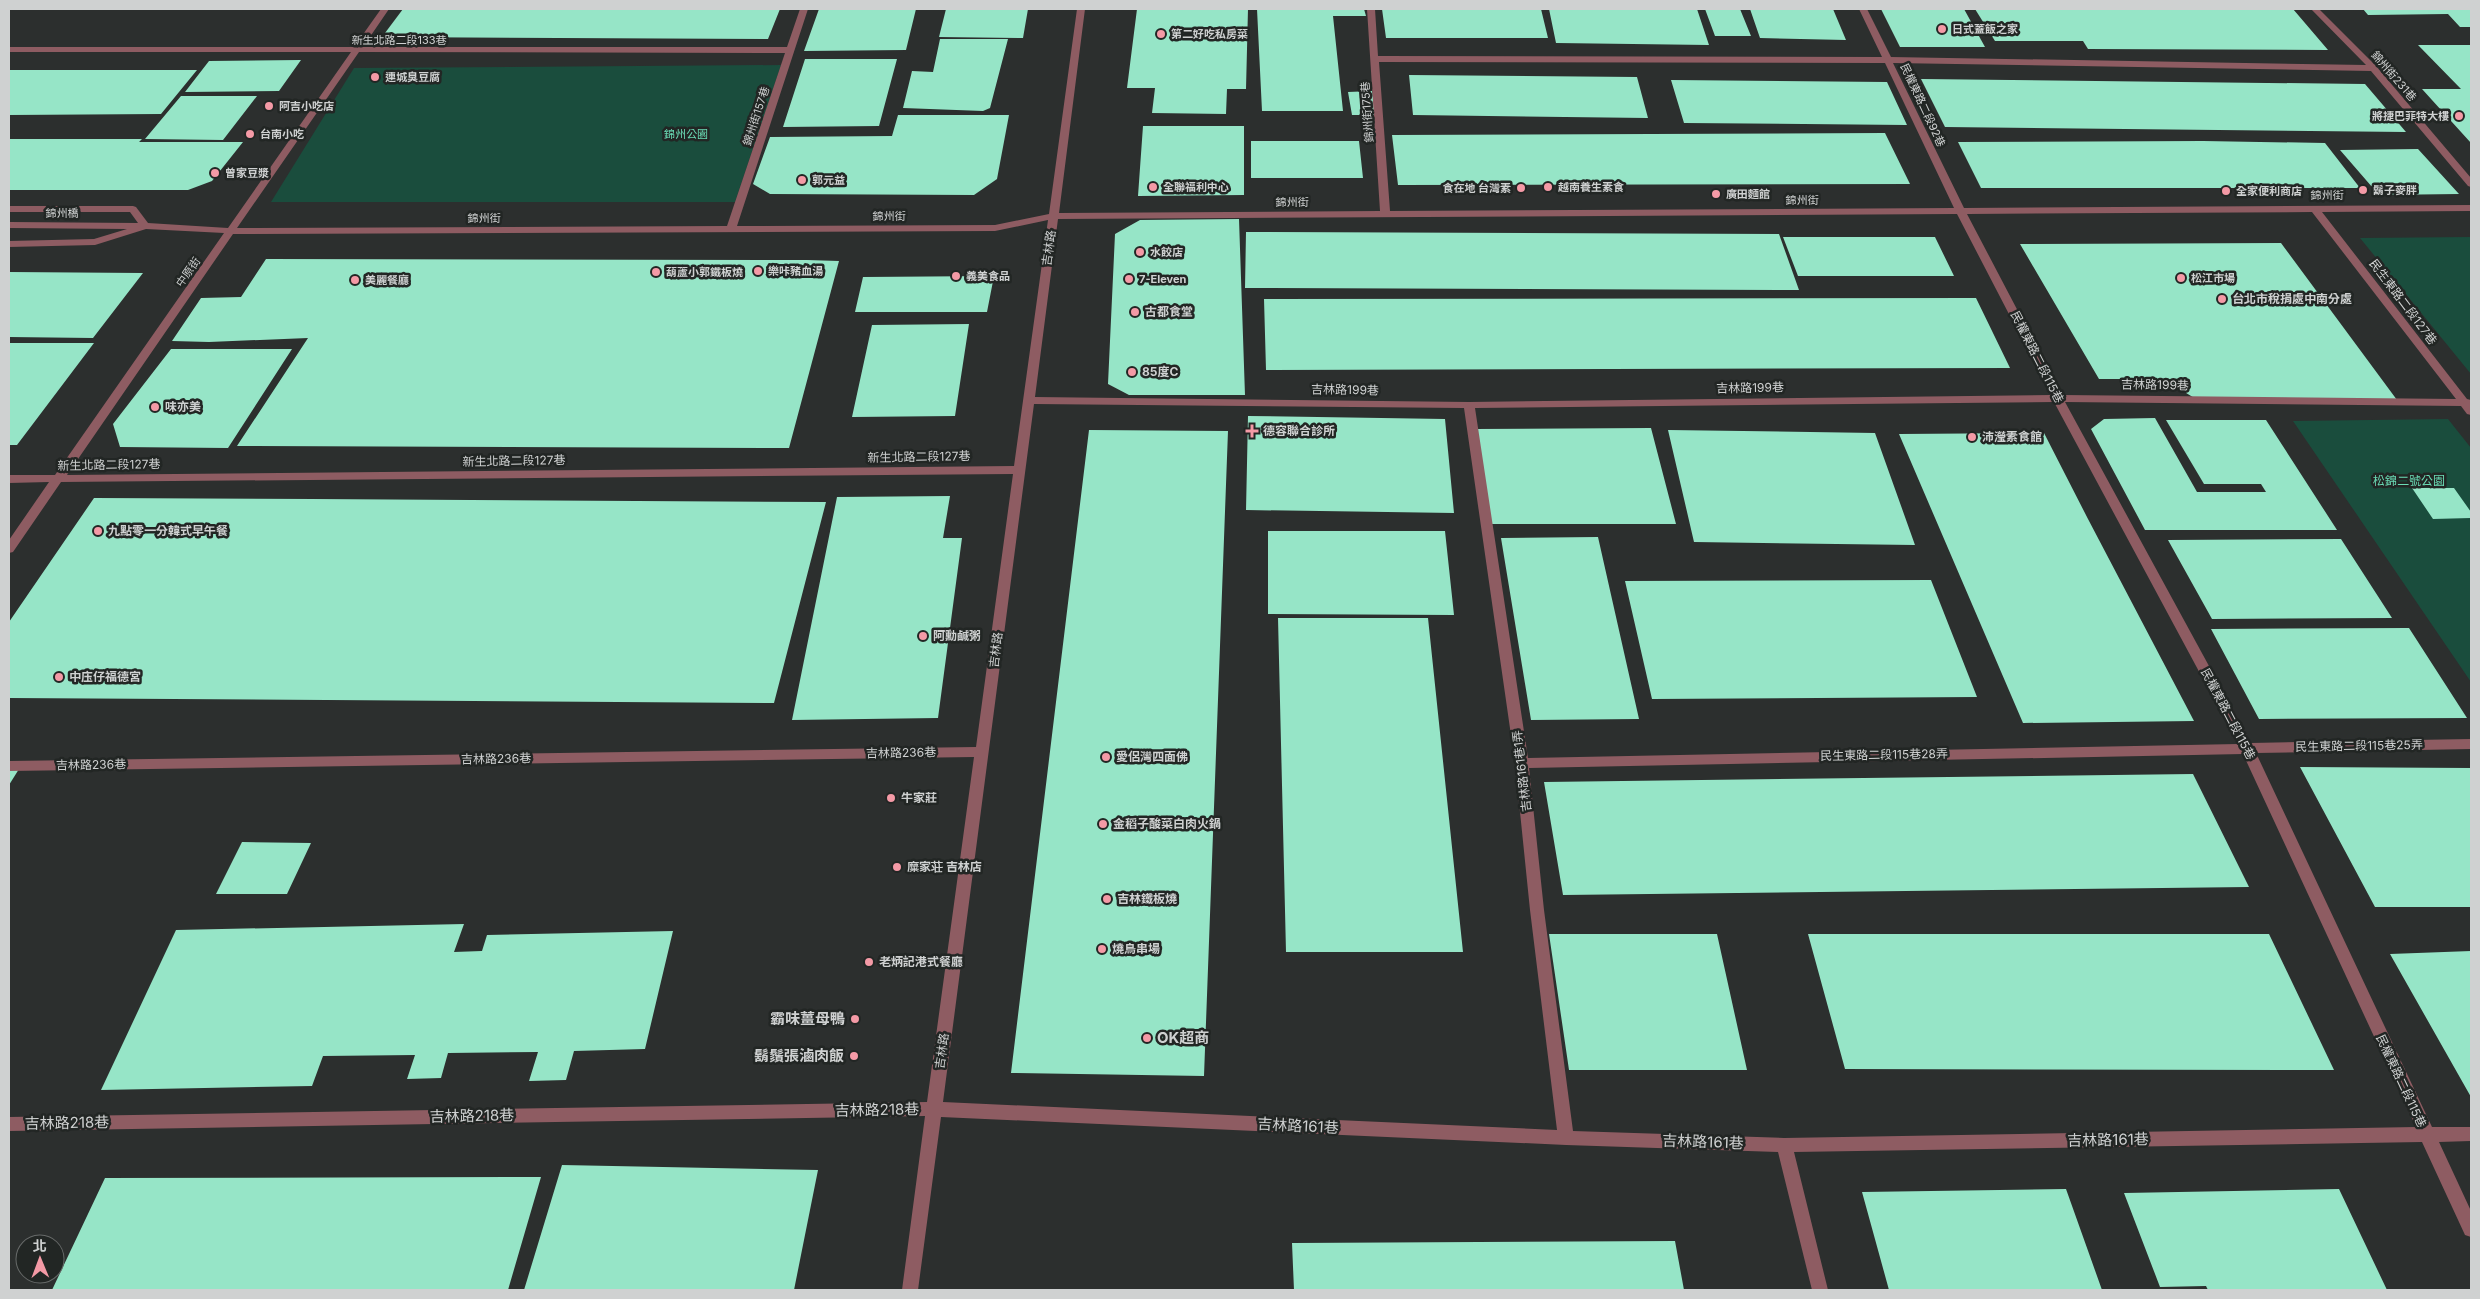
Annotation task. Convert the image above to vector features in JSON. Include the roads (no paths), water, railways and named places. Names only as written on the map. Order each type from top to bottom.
[{"type":"street","name":"中原街","points":[[9,549],[385,9]]},
{"type":"street","name":"錦州街157巷","points":[[731,230],[804,9]]},
{"type":"street","name":"吉林路","points":[[910,1290],[1081,9]]},
{"type":"street","name":"錦州街175巷","points":[[1370,9],[1385,213]]},
{"type":"street","name":"民權東路二段92巷","points":[[1863,9],[1961,212]]},
{"type":"street","name":"錦州街231巷","points":[[2315,9],[2373,68],[2471,184]]},
{"type":"street","name":"新生北路二段133巷","points":[[9,49],[354,51],[789,50]]},
{"type":"street","points":[[1374,59],[1889,60],[2373,68]]},
{"type":"street","name":"民生東路二段127巷","points":[[2314,208],[2467,403],[2471,412]]},
{"type":"street","name":"錦州街","points":[[115,226],[232,231],[994,228],[1054,216],[2471,208]]},
{"type":"street","points":[[9,209],[133,209],[145,226],[95,242],[9,244]]},
{"type":"street","name":"民權東路二段115巷","points":[[1961,212],[2058,398],[2247,748],[2471,1229]]},
{"type":"street","name":"錦州橋","points":[[9,225],[115,226]]},
{"type":"street","name":"吉林路199巷","points":[[1029,400],[1469,405],[2058,398],[2467,403]]},
{"type":"street","name":"吉林路161巷1弄","points":[[1469,405],[1522,763],[1538,919],[1566,1138]]},
{"type":"street","name":"新生北路二段127巷","points":[[9,479],[1020,470]]},
{"type":"street","name":"民生東路二段115巷25弄","points":[[2247,748],[2471,744]]},
{"type":"street","name":"民生東路二段115巷28弄","points":[[1522,763],[2247,748]]},
{"type":"street","name":"吉林路236巷","points":[[9,766],[982,752]]},
{"type":"street","name":"吉林路161巷","points":[[935,1109],[1566,1138],[1784,1145],[2471,1134]]},
{"type":"street","name":"吉林路218巷","points":[[9,1124],[935,1109]]},
{"type":"street","points":[[1784,1145],[1820,1290]]},
{"type":"place","name":"日式蓋飯之家","points":[[1942,29]]},
{"type":"place","name":"第二好吃私房菜","points":[[1161,34]]},
{"type":"place","name":"連城臭豆腐","points":[[375,77]]},
{"type":"place","name":"阿吉小吃店","points":[[269,106]]},
{"type":"place","name":"將捷巴菲特大樓","points":[[2459,116]]},
{"type":"place","name":"台南小吃","points":[[250,134]]},
{"type":"place","name":"曾家豆漿","points":[[215,173]]},
{"type":"place","name":"郭元益","points":[[802,180]]},
{"type":"place","name":"全聯福利中心","points":[[1153,187]]},
{"type":"place","name":"越南養生素食","points":[[1548,187]]},
{"type":"place","name":"食在地 台灣素","points":[[1521,188]]},
{"type":"place","name":"鬍子麥胖","points":[[2363,190]]},
{"type":"place","name":"全家便利商店","points":[[2226,191]]},
{"type":"place","name":"廣田麵館","points":[[1716,194]]},
{"type":"place","name":"水餃店","points":[[1140,252]]},
{"type":"place","name":"樂咔豬血湯","points":[[758,271]]},
{"type":"place","name":"葫蘆小郭鐵板燒","points":[[656,272]]},
{"type":"place","name":"義美食品","points":[[956,276]]},
{"type":"place","name":"松江市場","points":[[2181,278]]},
{"type":"place","name":"7-Eleven","points":[[1129,279]]},
{"type":"place","name":"美麗餐廳","points":[[355,280]]},
{"type":"place","name":"台北市稅捐處中南分處","points":[[2222,299]]},
{"type":"place","name":"古都食堂","points":[[1135,312]]},
{"type":"place","name":"85度C","points":[[1132,372]]},
{"type":"place","name":"味亦美","points":[[155,407]]},
{"type":"place","name":"德容聯合診所","points":[[1252,431]]},
{"type":"place","name":"沛瀅素食館","points":[[1972,437]]},
{"type":"place","name":"九點零一分韓式早午餐","points":[[98,531]]},
{"type":"place","name":"阿勳鹹粥","points":[[923,636]]},
{"type":"place","name":"中庒仔福德宮","points":[[59,677]]},
{"type":"place","name":"愛侶灣四面佛","points":[[1106,757]]},
{"type":"place","name":"牛家莊","points":[[891,798]]},
{"type":"place","name":"金稻子酸菜白肉火鍋","points":[[1103,824]]},
{"type":"place","name":"糜家荘 吉林店","points":[[897,867]]},
{"type":"place","name":"吉林鐵板燒","points":[[1107,899]]},
{"type":"place","name":"燒鳥串場","points":[[1102,949]]},
{"type":"place","name":"老炳記港式餐廳","points":[[869,962]]},
{"type":"place","name":"霸味薑母鴨","points":[[855,1019]]},
{"type":"place","name":"OK超商","points":[[1147,1038]]},
{"type":"place","name":"鬍鬚張滷肉飯","points":[[854,1056]]},
{"type":"park label","name":"錦州公園","points":[[686,134]]},
{"type":"park label","name":"松錦二號公園","points":[[2409,481]]}]
